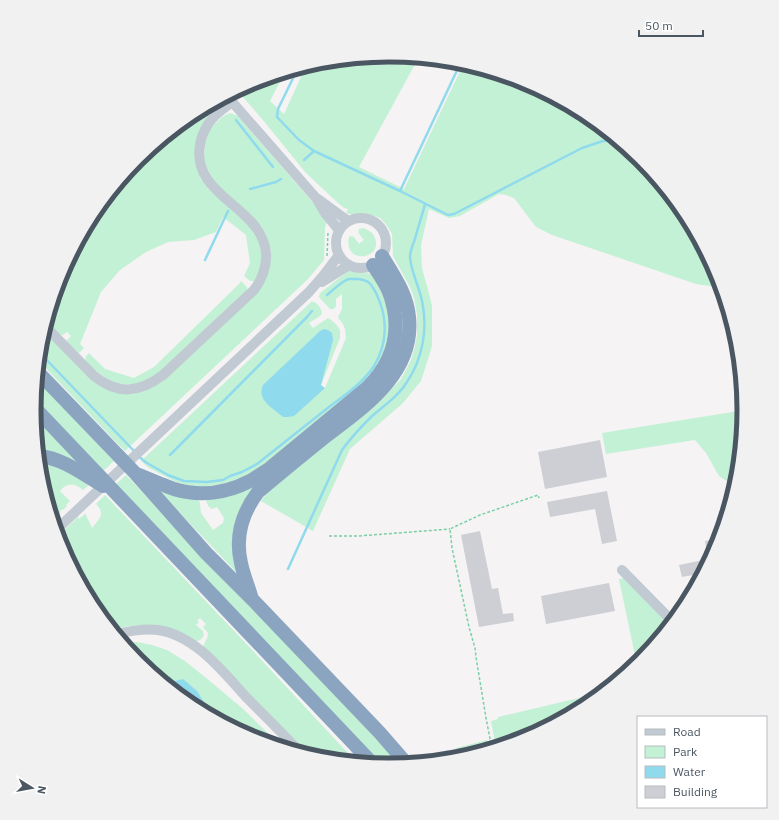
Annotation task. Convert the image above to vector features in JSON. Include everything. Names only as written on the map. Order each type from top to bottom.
[{"type":"highway","points":[[136,474],[175,489],[193,493],[216,492],[240,485],[268,469],[367,388],[384,368],[390,355],[394,343],[396,324],[394,308],[378,261]]},
{"type":"highway","points":[[253,600],[241,564],[239,539],[242,523],[248,506],[258,492],[378,394],[396,371],[404,354],[408,342],[409,317],[404,294],[398,282],[378,261]]},
{"type":"highway","points":[[43,377],[136,474],[206,553],[253,600],[380,733],[402,758]]},
{"type":"highway","points":[[41,415],[367,758]]},
{"type":"highway","points":[[44,456],[62,462],[118,495]]},
{"type":"street","points":[[230,100],[316,198],[334,230],[339,255],[345,262],[353,267],[365,268],[378,261],[386,249],[384,231],[374,221],[366,218],[356,218],[334,230]]},
{"type":"street","points":[[50,331],[101,382],[120,389],[134,389],[148,385],[163,375],[254,290],[260,281],[265,266],[266,250],[262,236],[254,224],[221,196],[212,186],[202,171],[198,155],[200,142],[212,118],[227,102]]},
{"type":"street","points":[[316,198],[348,221]]},
{"type":"street","points":[[61,526],[309,292],[339,255]]},
{"type":"street","points":[[309,292],[349,265]]},
{"type":"street","points":[[622,570],[669,617]]},
{"type":"street","points":[[121,633],[159,630],[181,638],[192,645],[211,659],[294,745]]},
{"type":"path","points":[[326,259],[328,232],[334,230]]},
{"type":"path","points":[[329,536],[358,536],[450,529],[480,515],[538,495],[540,498]]},
{"type":"path","points":[[450,529],[452,548],[475,648],[491,744]]},
{"type":"green space","points":[[367,62],[416,62],[359,167],[404,189],[461,69],[480,73],[523,88],[544,97],[583,120],[619,148],[652,180],[679,216],[691,236],[702,256],[715,287],[696,284],[552,235],[536,227],[514,198],[506,195],[499,194],[460,216],[449,218],[429,209],[421,245],[422,268],[432,305],[432,346],[421,381],[403,403],[350,449],[313,531],[261,501],[268,492],[290,473],[382,399],[401,379],[411,360],[415,346],[417,335],[417,314],[410,287],[393,256],[392,234],[384,222],[375,216],[363,214],[352,215],[346,213],[348,209],[344,208],[338,203],[306,173],[241,94],[282,79],[270,101],[284,114],[303,72],[344,64]]},
{"type":"green space","points":[[219,106],[196,144],[196,163],[201,179],[209,189],[249,226],[260,243],[262,261],[260,271],[254,281],[250,281],[244,276],[250,263],[246,235],[223,217],[216,232],[194,240],[168,242],[146,252],[120,270],[101,292],[80,344],[84,348],[79,353],[67,344],[67,340],[71,336],[67,332],[63,335],[58,335],[51,328],[59,298],[77,256],[100,216],[127,180],[160,148],[196,120]]},
{"type":"green space","points":[[230,113],[238,116],[321,212],[327,222],[325,227],[324,260],[307,280],[125,451],[44,366],[49,336],[93,380],[138,392],[245,304],[271,251],[265,232],[253,217],[219,187],[211,177],[204,161],[205,144],[209,132],[222,117]]},
{"type":"green space","points":[[363,228],[373,234],[376,245],[369,255],[363,256],[352,252],[349,246],[349,237],[354,237],[359,244],[364,240],[359,232],[359,229]]},
{"type":"green space","points":[[348,271],[372,274],[377,277],[392,323],[379,369],[266,465],[235,482],[204,487],[190,486],[176,482],[149,468],[141,461],[312,302],[315,302],[318,305],[322,313],[309,323],[313,328],[328,318],[335,323],[340,331],[340,338],[321,385],[263,385],[325,388],[346,338],[345,329],[338,317],[342,309],[342,294],[336,299],[336,307],[334,309],[330,309],[319,297],[320,293]]},
{"type":"green space","points":[[241,281],[247,287],[247,290],[150,379],[138,384],[129,385],[113,382],[85,362],[86,356],[89,353],[105,369],[134,378],[154,367]]},
{"type":"green space","points":[[42,385],[114,461],[103,471],[41,405]]},
{"type":"green space","points":[[738,411],[735,455],[730,483],[719,476],[706,453],[695,440],[606,454],[602,433]]},
{"type":"green space","points":[[42,423],[78,463],[44,454]]},
{"type":"green space","points":[[45,461],[91,483],[83,490],[71,484],[65,486],[60,491],[70,501],[63,510],[62,509],[60,511],[61,512],[57,516]]},
{"type":"green space","points":[[126,475],[394,758],[374,758],[116,484]]},
{"type":"green space","points":[[255,485],[251,495],[241,577],[158,490],[198,499],[201,513],[213,530],[223,523],[224,518],[217,507],[212,509],[209,507],[206,499]]},
{"type":"green space","points":[[105,495],[352,757],[300,747],[203,648],[208,633],[203,627],[206,624],[200,618],[196,625],[203,631],[204,636],[195,642],[139,625],[118,628],[100,604],[88,584],[77,564],[63,531],[78,517],[79,519],[86,513],[92,528],[101,514],[101,511],[96,504]]},
{"type":"green space","points":[[625,578],[667,621],[652,640],[635,657],[619,579]]},
{"type":"green space","points":[[137,642],[152,645],[167,650],[185,661],[242,708],[274,739],[235,723],[196,700],[160,672],[130,643]]},
{"type":"green space","points":[[589,696],[544,723],[495,742],[491,721],[498,719],[498,717]]},
{"type":"green space","points":[[487,740],[488,744],[459,752],[456,748]]},
{"type":"water","points":[[693,240],[699,251],[694,249]]},
{"type":"water","points":[[324,329],[332,333],[333,340],[321,385],[325,388],[294,416],[283,417],[270,407],[264,399],[261,390],[263,385],[320,331]]},
{"type":"water","points":[[183,679],[197,691],[207,707],[196,700],[172,682]]},
{"type":"building","points":[[600,440],[607,477],[545,489],[538,452]]},
{"type":"building","points":[[607,491],[617,541],[602,544],[595,509],[550,517],[547,502]]},
{"type":"building","points":[[480,531],[492,589],[498,588],[503,614],[513,613],[514,621],[479,627],[461,535]]},
{"type":"building","points":[[712,540],[707,553],[705,541]]},
{"type":"building","points":[[704,560],[696,574],[682,577],[679,565]]},
{"type":"building","points":[[609,583],[615,611],[546,624],[541,596]]},
{"type":"waterway","points":[[400,191],[458,68]]},
{"type":"waterway","points":[[295,74],[278,109],[277,117],[299,140],[314,151],[448,215],[454,214],[582,148],[603,141],[610,141]]},
{"type":"waterway","points":[[236,120],[273,167]]},
{"type":"waterway","points":[[304,160],[314,151]]},
{"type":"waterway","points":[[250,189],[276,182],[281,179]]},
{"type":"waterway","points":[[288,569],[342,450],[370,418],[399,392],[407,382],[417,363],[423,343],[424,311],[410,257],[425,204]]},
{"type":"waterway","points":[[205,260],[228,211]]},
{"type":"waterway","points":[[138,456],[168,475],[184,481],[207,482],[223,480],[257,464],[365,378],[379,357],[384,339],[385,330],[383,311],[380,302],[371,285],[365,280],[358,279],[349,279],[341,283],[327,295]]},
{"type":"waterway","points":[[170,455],[312,311]]},
{"type":"waterway","points":[[45,358],[135,452]]},
{"type":"waterway","points":[[446,752],[451,753]]}]
